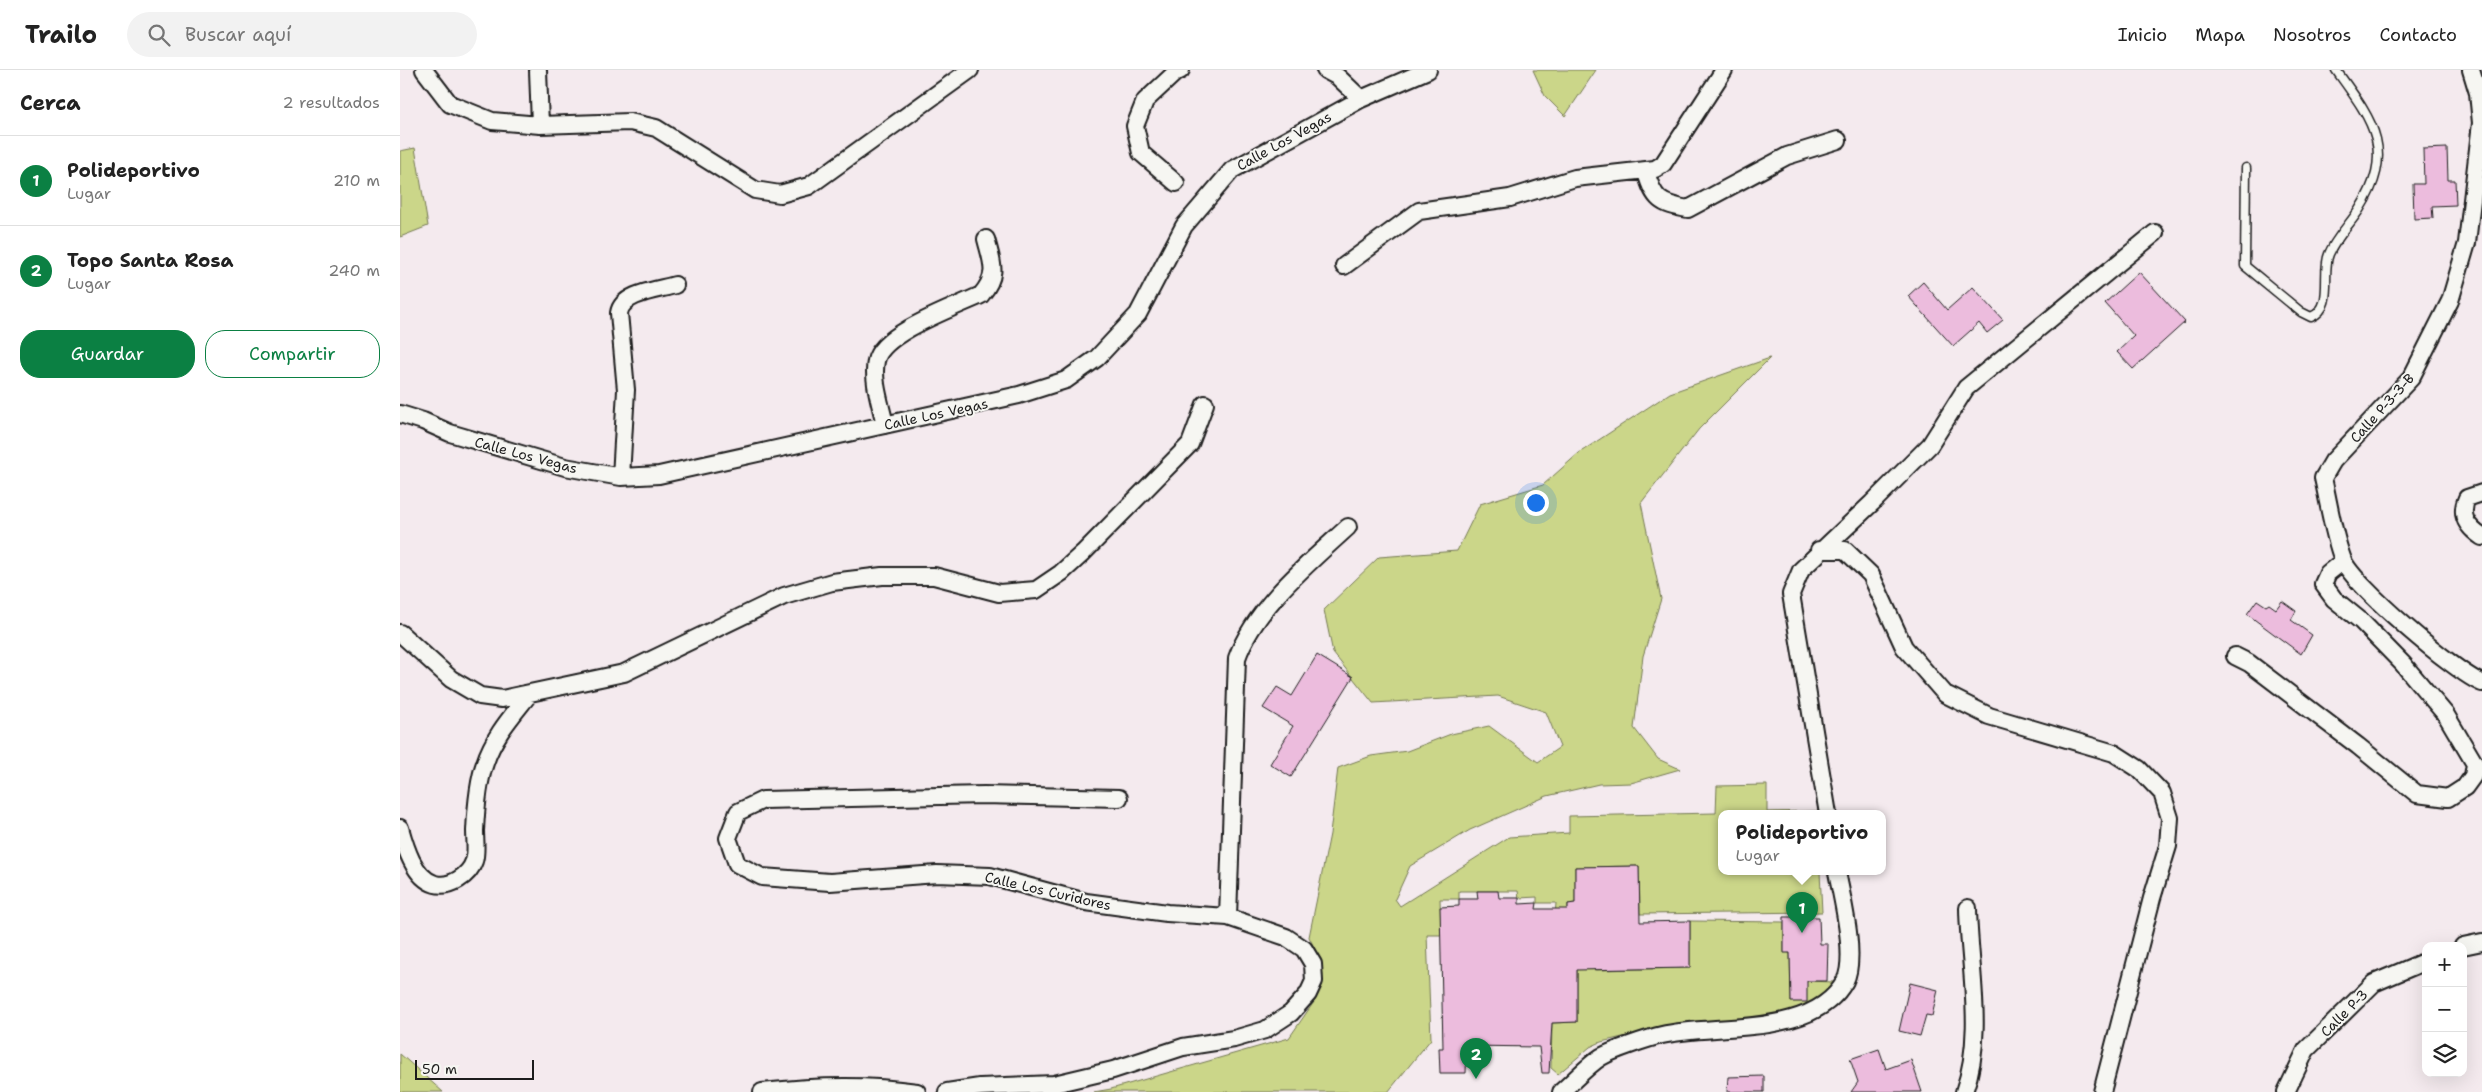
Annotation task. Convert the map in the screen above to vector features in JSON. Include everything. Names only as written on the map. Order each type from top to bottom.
[{"type":"street","points":[[424,70],[450,104],[492,121],[540,125],[630,122],[656,128],[755,190],[780,194],[809,186],[970,70]]},
{"type":"street","points":[[538,70],[540,125]]},
{"type":"street","points":[[1176,183],[1141,154],[1135,126],[1145,101],[1175,73],[1181,70]]},
{"type":"street","points":[[1324,70],[1338,77],[1361,99]]},
{"type":"street","name":"Calle Los Vegas","points":[[400,414],[423,420],[450,433],[565,467],[621,477],[659,475],[1019,396],[1066,380],[1097,358],[1138,314],[1184,226],[1232,170],[1361,99],[1428,70]]},
{"type":"street","points":[[1344,266],[1419,211],[1510,198],[1575,178],[1646,172],[1663,164],[1724,70]]},
{"type":"street","name":"Calle P-3-3-B","points":[[2471,70],[2478,93],[2481,123],[2467,243],[2450,301],[2411,378],[2333,461],[2323,478],[2343,561],[2368,593],[2419,636],[2482,683]]},
{"type":"street","points":[[1646,172],[1651,189],[1661,202],[1688,209],[1787,156],[1838,140]]},
{"type":"street","points":[[1827,810],[1791,594],[1800,570],[1819,550],[1872,504],[1930,445],[1966,388],[2155,233]]},
{"type":"street","points":[[885,425],[876,382],[876,359],[895,336],[981,295],[990,284],[994,268],[986,238]]},
{"type":"street","points":[[621,477],[626,390],[620,306],[627,299],[675,285]]},
{"type":"street","points":[[400,632],[451,679],[480,696],[502,699],[624,673],[784,596],[832,582],[882,576],[934,576],[999,593],[1036,590],[1061,573],[1083,553],[1190,444],[1205,404]]},
{"type":"street","points":[[2482,492],[2467,498],[2462,508],[2464,518],[2474,532],[2482,537]]},
{"type":"street","points":[[1228,917],[1237,658],[1250,632],[1288,581],[1348,527]]},
{"type":"street","points":[[1819,550],[1845,550],[1871,575],[1904,647],[1945,694],[1989,716],[2114,753],[2140,769],[2162,794],[2170,818],[2168,846],[2152,898],[2102,1092]]},
{"type":"street","points":[[2235,656],[2250,663],[2417,794],[2448,798],[2465,787],[2473,776],[2475,764],[2446,715],[2403,664],[2361,621],[2334,599],[2323,584],[2328,573],[2343,561]]},
{"type":"street","points":[[400,828],[414,864],[426,881],[437,885],[447,885],[462,878],[474,861],[476,821],[484,764],[496,736],[530,693]]},
{"type":"street","name":"Calle Los Curidores","points":[[947,1092],[980,1087],[1054,1084],[1113,1070],[1183,1047],[1234,1039],[1264,1030],[1291,1013],[1308,994],[1314,981],[1313,964],[1304,949],[1286,937],[1228,917],[1167,913],[1086,902],[990,876],[937,874],[830,882],[762,877],[737,864],[728,838],[738,812],[763,800],[984,795],[1118,798]]},
{"type":"street","points":[[1561,1092],[1601,1057],[1662,1035],[1736,1028],[1799,1017],[1828,1001],[1846,980],[1850,950],[1838,875]]},
{"type":"street","points":[[1964,1092],[1970,1074],[1973,1043],[1973,984],[1968,908]]},
{"type":"street","points":[[2467,945],[2482,942]]},
{"type":"street","name":"Calle P-3","points":[[2286,1092],[2306,1050],[2374,983],[2422,963]]},
{"type":"street","points":[[762,1092],[837,1086],[886,1087],[917,1092]]},
{"type":"lane","points":[[2246,168],[2245,266],[2301,312],[2311,317],[2316,315],[2323,305],[2328,255],[2368,196],[2379,162],[2376,138],[2371,121],[2336,70]]},
{"type":"green space","points":[[1533,70],[1596,70],[1565,116],[1545,96]]},
{"type":"green space","points":[[415,148],[428,226],[400,237],[400,151]]},
{"type":"green space","points":[[1770,358],[1699,429],[1641,503],[1661,599],[1643,656],[1634,728],[1658,759],[1680,769],[1631,783],[1599,784],[1547,796],[1470,830],[1410,866],[1395,899],[1400,906],[1509,837],[1569,833],[1569,816],[1716,813],[1717,786],[1767,785],[1767,810],[1718,810],[1718,875],[1820,875],[1822,912],[1640,914],[1639,866],[1575,867],[1575,903],[1568,904],[1567,917],[1555,917],[1556,903],[1537,903],[1537,897],[1519,898],[1518,891],[1459,891],[1459,899],[1440,899],[1441,935],[1427,935],[1431,1039],[1388,1092],[1094,1092],[1111,1089],[1289,1038],[1316,999],[1322,964],[1309,937],[1330,834],[1338,768],[1371,756],[1407,751],[1451,734],[1489,726],[1538,762],[1560,747],[1546,712],[1498,696],[1373,703],[1333,653],[1324,610],[1379,557],[1457,551],[1480,504],[1543,485],[1579,453],[1670,393]]},
{"type":"green space","points":[[1690,921],[1784,922],[1784,952],[1790,953],[1791,1002],[1807,981],[1834,982],[1814,1011],[1653,1030],[1601,1042],[1590,1047],[1558,1074],[1551,1068],[1552,1023],[1577,1022],[1577,963],[1596,970],[1690,968]]},
{"type":"green space","points":[[400,1054],[443,1092],[400,1092]]},
{"type":"building","points":[[2447,148],[2448,180],[2455,180],[2456,205],[2432,206],[2433,218],[2414,219],[2413,184],[2424,184],[2423,149]]},
{"type":"building","points":[[2139,272],[2185,322],[2133,369],[2117,352],[2134,336],[2105,303]]},
{"type":"building","points":[[1923,282],[1947,310],[1973,287],[2003,320],[1987,333],[1979,323],[1953,346],[1908,296]]},
{"type":"building","points":[[2257,600],[2266,606],[2269,604],[2276,609],[2282,601],[2296,611],[2291,620],[2312,635],[2301,654],[2247,614]]},
{"type":"building","points":[[1317,655],[1353,677],[1291,777],[1270,764],[1293,726],[1263,708],[1277,687],[1292,696]]},
{"type":"building","points":[[1639,866],[1640,922],[1690,921],[1690,968],[1577,970],[1577,1022],[1552,1023],[1549,1073],[1542,1073],[1539,1047],[1467,1046],[1466,1073],[1440,1073],[1439,1048],[1443,1048],[1440,907],[1459,906],[1459,899],[1478,899],[1477,891],[1498,891],[1499,898],[1519,898],[1519,904],[1537,903],[1536,909],[1568,909],[1568,904],[1575,903],[1575,867]]},
{"type":"building","points":[[1784,917],[1819,917],[1820,944],[1828,944],[1827,981],[1807,981],[1807,1002],[1791,1002],[1790,953],[1784,953]]},
{"type":"building","points":[[1910,983],[1938,990],[1932,1016],[1926,1015],[1920,1036],[1899,1031]]},
{"type":"building","points":[[1879,1049],[1886,1069],[1911,1060],[1922,1092],[1851,1092],[1858,1082],[1850,1059]]},
{"type":"building","points":[[1764,1076],[1764,1092],[1727,1092],[1728,1077]]},
{"type":"place","name":"Polideportivo","points":[[1802,933]]},
{"type":"place","name":"Topo Santa Rosa","points":[[1476,1079]]}]
